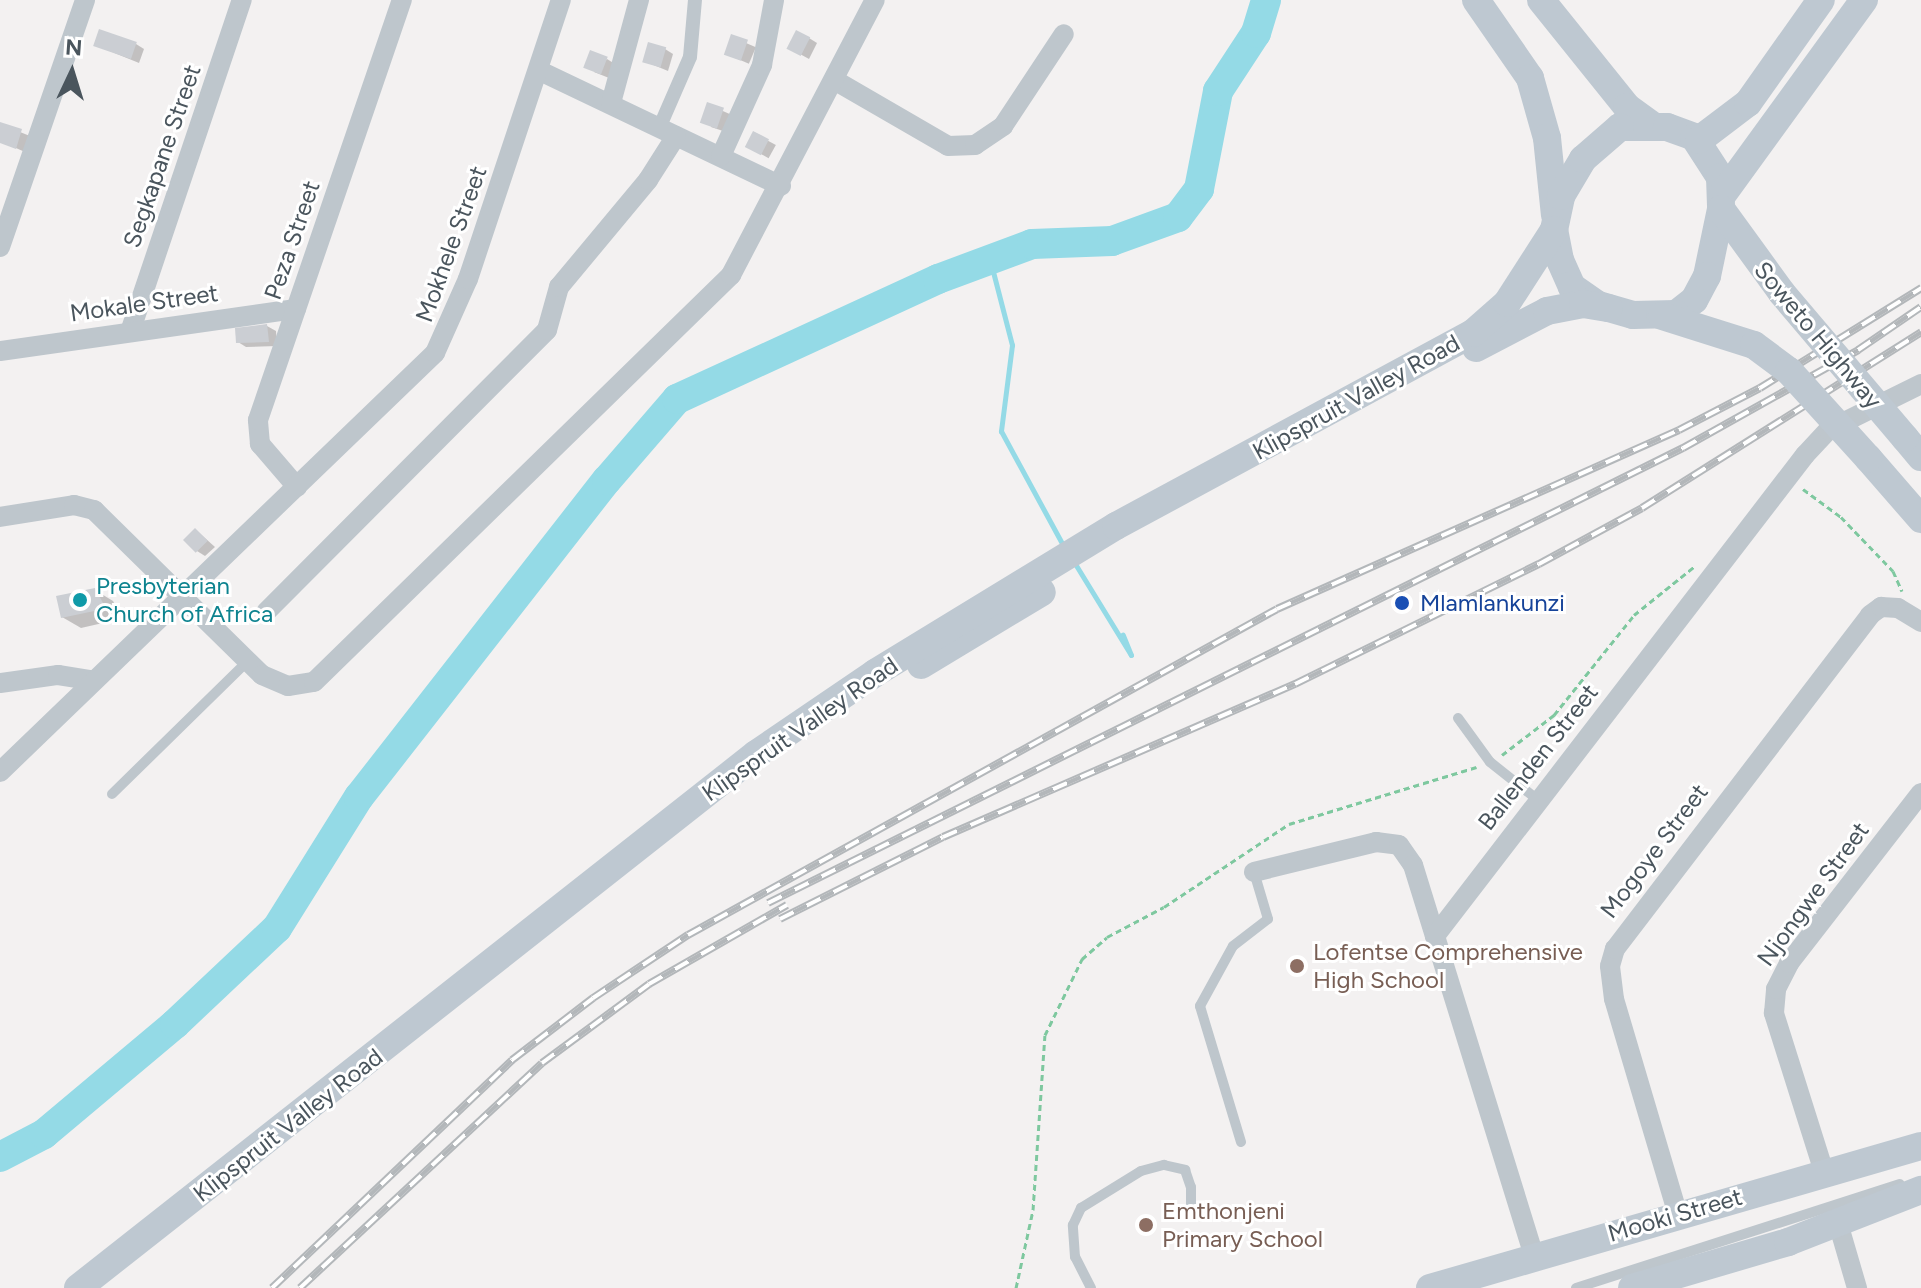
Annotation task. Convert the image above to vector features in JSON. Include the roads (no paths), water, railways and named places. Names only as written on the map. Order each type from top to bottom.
[{"type":"main road","points":[[1476,0],[1530,78],[1547,138],[1554,223],[1572,287],[1587,300],[1633,315],[1662,316],[1687,307],[1704,285],[1722,202],[1714,161],[1699,140],[1680,130],[1628,125],[1610,132],[1570,179],[1554,223]]},
{"type":"main road","points":[[1541,0],[1627,107],[1653,126]]},
{"type":"main road","points":[[1699,140],[1748,103],[1821,0]]},
{"type":"main road","points":[[1722,202],[1864,0]]},
{"type":"main road","name":"Soweto Highway","points":[[1722,202],[1782,293],[1913,448]]},
{"type":"main road","name":"Klipspruit Valley Road","points":[[78,1288],[756,754],[1120,533],[1473,333],[1507,303],[1554,223]]},
{"type":"main road","name":"Klipspruit Valley Road","points":[[1120,533],[1531,318],[1570,305],[1609,308]]},
{"type":"main road","name":"Soweto Highway","points":[[1662,316],[1754,345],[1789,371],[1921,519]]},
{"type":"main road","name":"Klipspruit Valley Road","points":[[107,1288],[743,787],[1032,587]]},
{"type":"main road","name":"Mooki Street","points":[[1430,1288],[1921,1146]]},
{"type":"main road","points":[[1632,1288],[1697,1279],[1921,1190]]},
{"type":"street","points":[[0,247],[85,0]]},
{"type":"street","name":"Segkapane Street","points":[[131,329],[242,0]]},
{"type":"street","name":"Peza Street","points":[[297,487],[260,444],[257,431],[402,0]]},
{"type":"street","name":"Mokhele Street","points":[[0,772],[443,343],[540,71],[561,0]]},
{"type":"street","points":[[611,103],[639,0]]},
{"type":"street","points":[[266,612],[547,330],[559,287],[648,180],[668,131],[690,57],[695,0]]},
{"type":"street","points":[[721,156],[762,65],[774,0]]},
{"type":"street","points":[[0,517],[74,505],[90,508],[106,518],[268,680],[288,686],[314,682],[331,669],[731,275],[836,81],[875,0]]},
{"type":"street","points":[[836,81],[948,146],[968,147],[1003,126],[1064,34]]},
{"type":"street","points":[[540,71],[781,186]]},
{"type":"street","name":"Mokale Street","points":[[0,351],[131,329],[296,309]]},
{"type":"street","name":"Ballenden Street","points":[[1435,936],[1787,477],[1828,430],[1921,384]]},
{"type":"street","name":"Mogoye Street","points":[[1678,1215],[1614,999],[1610,966],[1615,949],[1870,615],[1885,606],[1917,618]]},
{"type":"street","points":[[0,683],[58,675],[94,681]]},
{"type":"street","name":"Njongwe Street","points":[[1824,1172],[1774,1013],[1776,989],[1789,963],[1921,793]]},
{"type":"street","points":[[1254,872],[1376,842],[1399,845],[1413,865],[1534,1256]]},
{"type":"street","points":[[1838,1223],[1857,1288]]},
{"type":"lane","points":[[112,794],[247,662]]},
{"type":"lane","points":[[1458,718],[1490,762],[1538,800]]},
{"type":"lane","points":[[1241,1142],[1200,1006],[1233,946],[1268,919],[1254,872]]},
{"type":"lane","name":"Mooki Street","points":[[1467,1288],[1921,1157]]},
{"type":"lane","points":[[1091,1288],[1075,1257],[1073,1225],[1081,1208],[1141,1171],[1164,1165],[1187,1175],[1191,1216]]},
{"type":"lane","name":"Mooki Street","points":[[1576,1288],[1921,1177]]},
{"type":"waterway","points":[[0,1157],[44,1134],[175,1024],[277,928],[359,797],[607,480],[677,399],[938,279],[1032,244],[1112,241],[1178,217],[1199,189],[1218,91],[1256,33],[1266,0]]},
{"type":"waterway","points":[[990,260],[1012,345],[1001,431],[1064,547]]},
{"type":"waterway","points":[[1074,562],[1131,655],[1123,635]]},
{"type":"railway","points":[[272,1288],[512,1060],[593,998],[688,935],[1277,609],[1679,430],[1760,388],[1921,288]]},
{"type":"railway","points":[[768,903],[1683,448],[1858,350],[1921,307]]},
{"type":"railway","points":[[780,919],[943,837],[1295,684],[1539,564],[1642,508],[1921,332]]},
{"type":"railway","points":[[300,1288],[542,1063],[649,984],[787,905]]},
{"type":"place","name":"Presbyterian Church of Africa","points":[[80,600]]},
{"type":"place","name":"Mlamlankunzi","points":[[1402,603]]},
{"type":"place","name":"Lofentse Comprehensive High School","points":[[1297,966]]},
{"type":"place","name":"Emthonjeni Primary School","points":[[1146,1225]]}]
